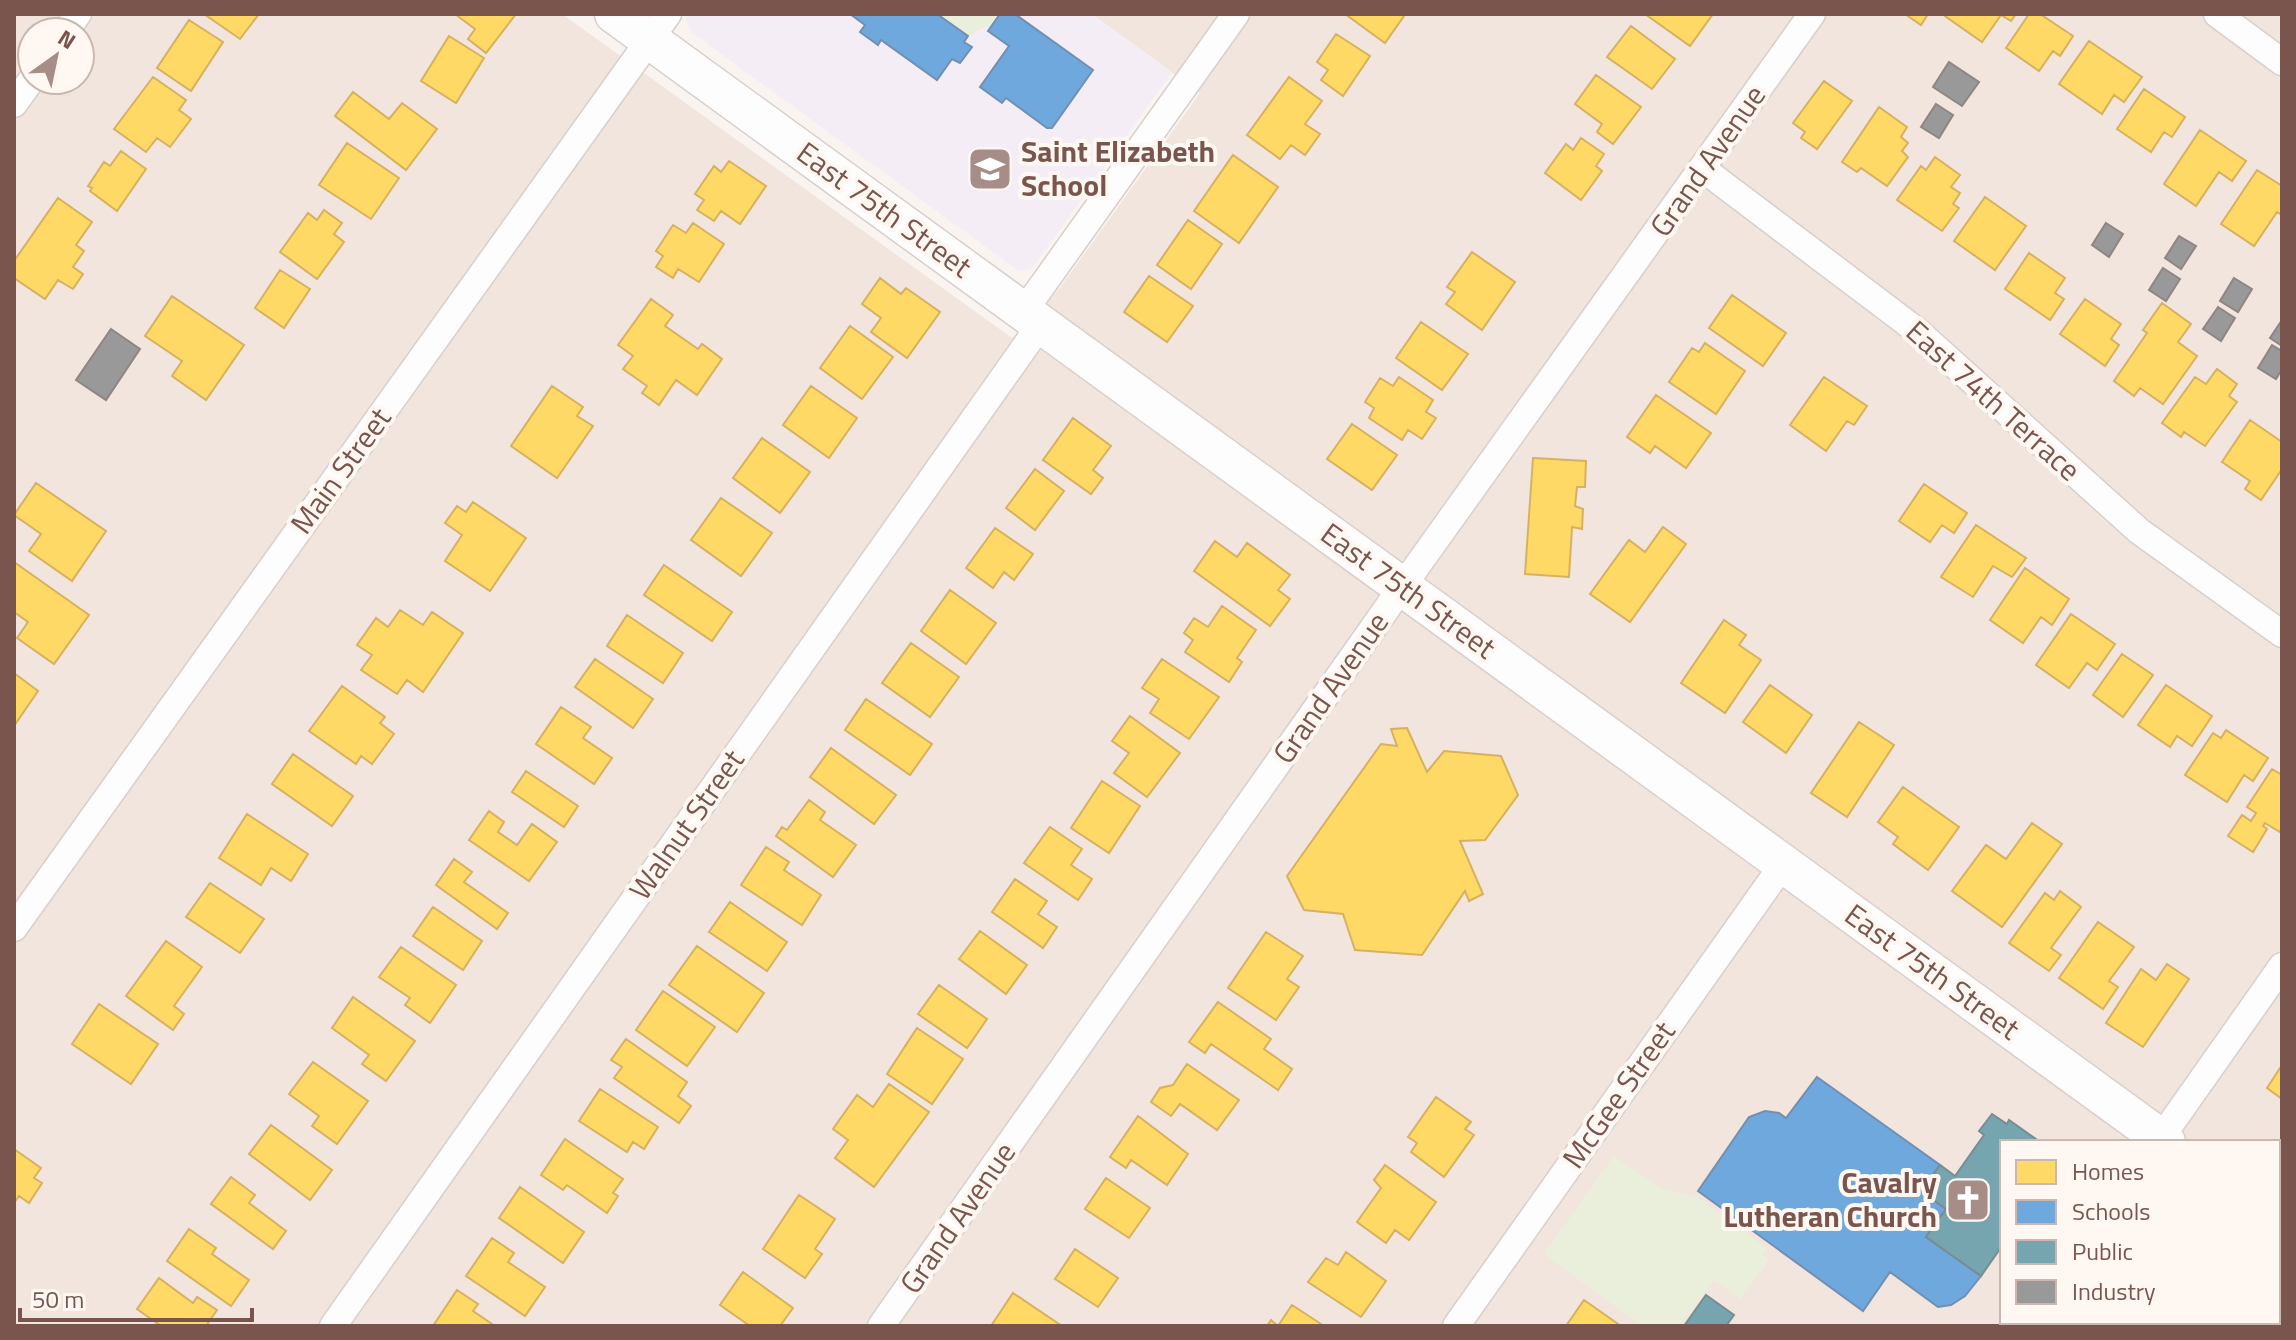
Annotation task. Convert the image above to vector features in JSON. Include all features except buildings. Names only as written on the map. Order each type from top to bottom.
[{"type":"main road","name":"East 75th Street","points":[[614,14],[659,27],[1032,317],[2161,1140]]},
{"type":"street","name":"Walnut Street","points":[[333,1326],[1032,317],[1236,14]]},
{"type":"street","name":"Grand Avenue","points":[[881,1326],[1402,587],[1812,14]]},
{"type":"street","points":[[2217,14],[2282,62]]},
{"type":"street","name":"Main Street","points":[[14,928],[659,27]]},
{"type":"street","name":"East 74th Terrace","points":[[1703,169],[1916,330],[2139,531],[2282,634]]},
{"type":"street","name":"McGee Street","points":[[1456,1326],[1784,863]]},
{"type":"street","points":[[2163,1140],[2282,966]]},
{"type":"shaded area","points":[[14,14],[562,14],[1012,338],[1059,289],[1200,93],[1092,14],[2282,14],[2282,1326],[14,1326]]},
{"type":"shaded area","name":"Saint Elizabeth School","points":[[687,14],[1092,14],[1172,72],[1034,266],[1019,271],[691,32],[686,21]]},
{"type":"green space","points":[[937,14],[1000,14],[990,29],[987,26],[968,36]]},
{"type":"green space","points":[[1614,1156],[1660,1188],[1698,1198],[1767,1248],[1763,1255],[1769,1260],[1740,1299],[1714,1280],[1679,1326],[1642,1326],[1544,1254]]},
{"type":"place","name":"Saint Elizabeth School","points":[[990,169]]},
{"type":"place","name":"Cavalry Lutheran Church","points":[[1968,1200]]}]
